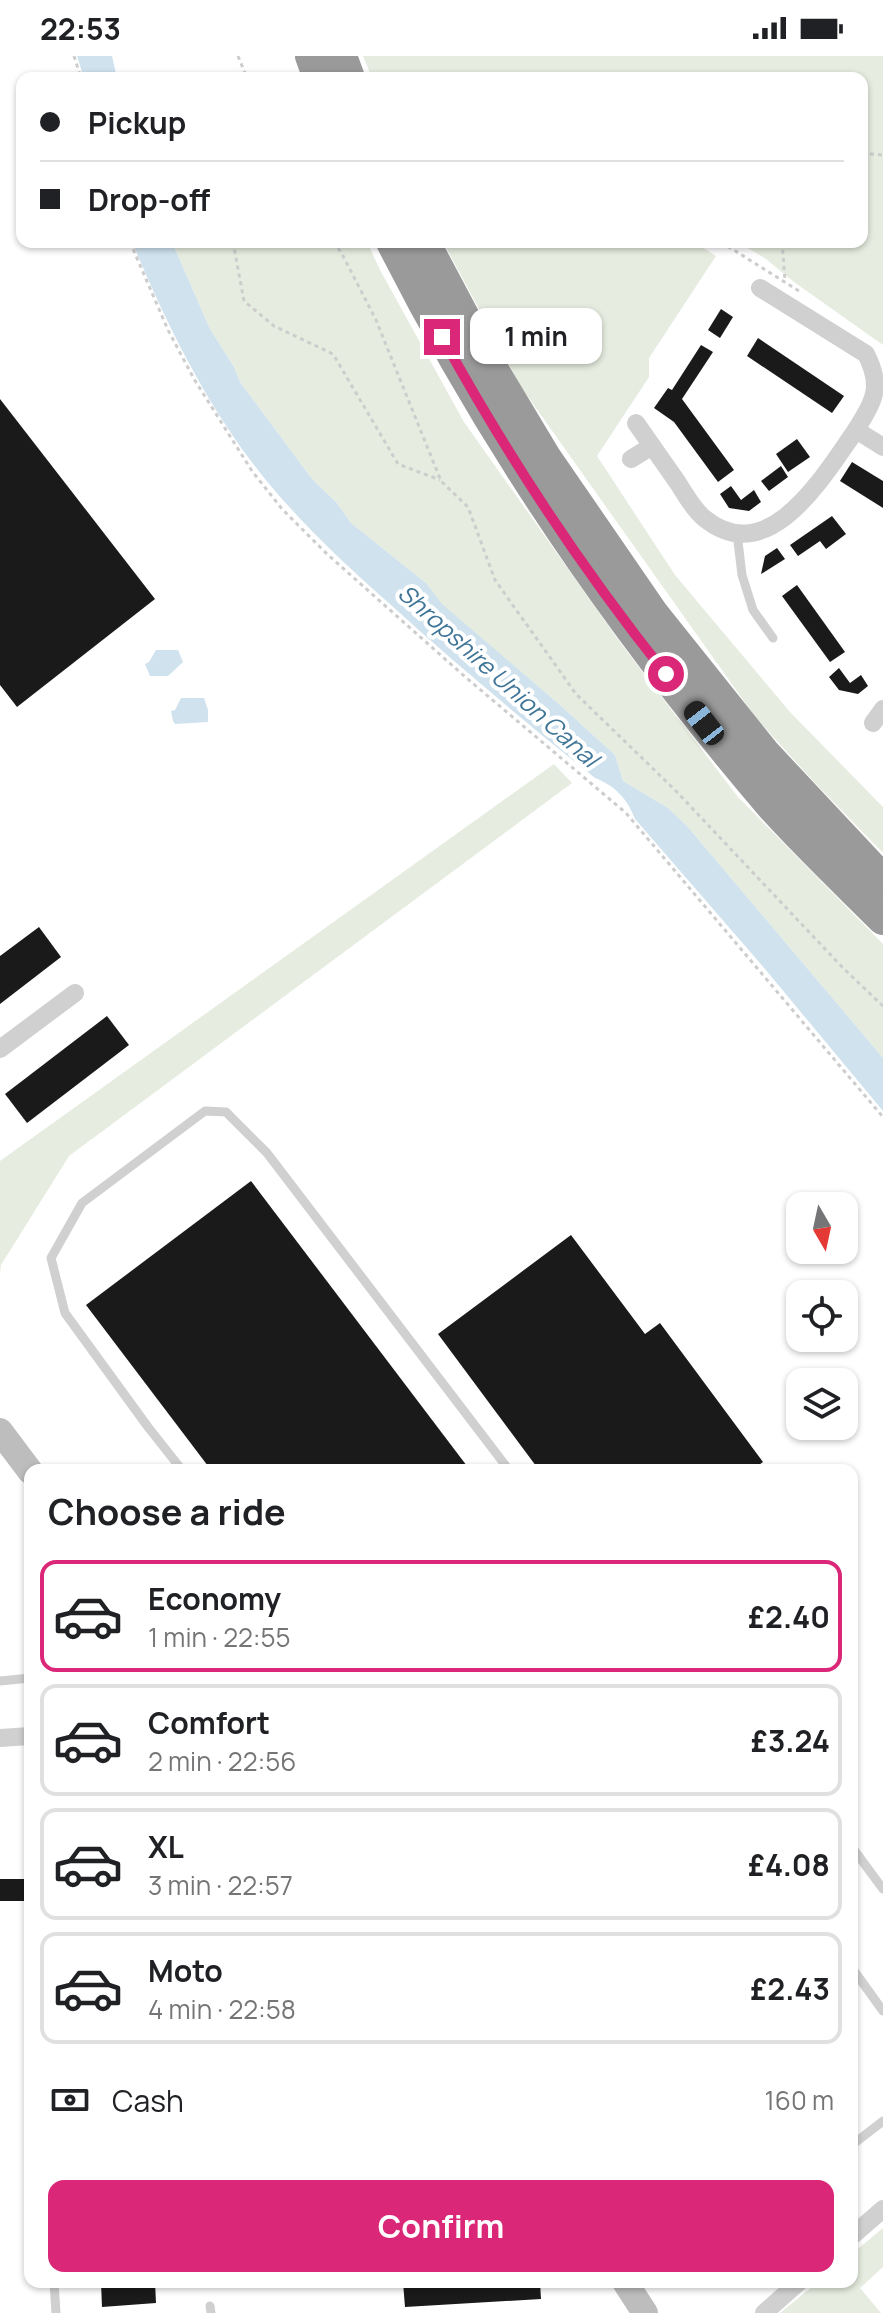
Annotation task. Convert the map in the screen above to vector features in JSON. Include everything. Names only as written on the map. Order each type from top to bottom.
[{"type":"highway","points":[[395,248],[455,361],[519,466],[627,625],[774,807],[883,919]]},
{"type":"highway","points":[[427,248],[485,357],[545,457],[653,614],[765,754],[883,880]]},
{"type":"street","points":[[636,423],[702,517],[725,531],[759,531],[781,521],[812,492],[872,404],[877,385],[875,370],[866,354],[760,288]]},
{"type":"street","points":[[856,430],[883,447]]},
{"type":"street","points":[[631,459],[652,446]]},
{"type":"street","points":[[0,1049],[75,993]]},
{"type":"street","points":[[0,1431],[25,1464]]},
{"type":"street","points":[[0,1738],[24,1736]]},
{"type":"street","points":[[858,2231],[883,2209]]},
{"type":"street","points":[[629,2288],[645,2313]]},
{"type":"street","points":[[764,2313],[792,2288]]},
{"type":"lane","points":[[737,533],[742,575],[753,610],[773,638]]},
{"type":"lane","points":[[177,1464],[65,1313],[51,1258],[82,1203],[205,1111],[226,1112],[267,1153],[504,1464]]},
{"type":"lane","points":[[0,1681],[24,1679]]},
{"type":"lane","points":[[858,1855],[883,1889]]},
{"type":"lane","points":[[858,1976],[883,2011]]},
{"type":"lane","points":[[858,2140],[883,2121]]},
{"type":"lane","points":[[54,2288],[56,2313]]},
{"type":"path","points":[[133,248],[168,330],[194,379],[252,471],[282,509],[327,554],[463,675],[626,813],[883,1117]]},
{"type":"path","points":[[234,248],[244,301],[274,326],[333,354],[398,464],[441,481],[468,507],[495,580],[576,694],[675,790],[843,968],[883,1006]]},
{"type":"path","points":[[338,248],[376,320],[441,481]]},
{"type":"path","points":[[782,248],[785,280]]},
{"type":"shaded area","points":[[363,56],[883,56],[883,345],[748,248],[868,248],[868,72],[370,72]]},
{"type":"shaded area","points":[[175,248],[370,248],[464,422],[622,645],[738,797],[883,944],[883,1058],[687,826],[668,808],[623,781],[615,755],[441,604],[427,584],[351,523],[337,503],[312,479],[240,382],[210,329]]},
{"type":"shaded area","points":[[446,248],[703,248],[716,256],[649,358],[649,377],[597,456],[675,575],[790,712],[883,807],[883,853],[756,718],[521,387]]},
{"type":"shaded area","points":[[554,764],[572,783],[69,1156],[1,1265],[0,1273],[0,1161]]},
{"type":"shaded area","points":[[883,2228],[883,2267],[860,2288],[881,2313],[780,2313],[811,2288],[858,2288],[858,2249]]},
{"type":"water","points":[[77,56],[112,56],[116,72],[82,72]]},
{"type":"water","name":"Shropshire Union Canal","points":[[135,248],[175,248],[210,329],[240,382],[312,479],[337,503],[351,523],[427,584],[442,604],[615,755],[623,781],[668,808],[687,826],[883,1058],[883,1111],[635,819],[620,794],[569,757],[441,649],[335,554],[283,500],[216,410],[157,299]]},
{"type":"water","points":[[156,650],[178,650],[183,662],[168,676],[150,676],[145,664]]},
{"type":"water","points":[[181,698],[204,698],[208,722],[175,724],[171,711],[175,710]]},
{"type":"building","points":[[721,309],[733,317],[720,338],[708,330]]},
{"type":"building","points":[[758,338],[844,396],[832,413],[747,356]]},
{"type":"building","points":[[701,345],[713,352],[682,399],[734,470],[718,482],[674,422],[654,408],[668,388],[672,390]]},
{"type":"building","points":[[0,399],[155,599],[17,707],[0,685]]},
{"type":"building","points":[[797,439],[810,457],[788,472],[776,454]]},
{"type":"building","points":[[852,462],[883,481],[883,508],[840,481]]},
{"type":"building","points":[[781,466],[788,477],[769,491],[761,481]]},
{"type":"building","points":[[731,486],[741,500],[754,490],[761,502],[749,511],[729,508],[720,494]]},
{"type":"building","points":[[832,516],[846,534],[826,549],[820,541],[798,556],[790,545]]},
{"type":"building","points":[[777,548],[785,559],[761,574],[765,556]]},
{"type":"building","points":[[797,585],[845,652],[830,662],[782,596]]},
{"type":"building","points":[[839,668],[850,683],[861,675],[868,686],[858,694],[839,690],[829,677]]},
{"type":"building","points":[[39,927],[61,957],[0,1004],[0,956]]},
{"type":"building","points":[[107,1016],[129,1045],[27,1123],[5,1094]]},
{"type":"building","points":[[251,1181],[465,1464],[206,1464],[86,1305]]},
{"type":"building","points":[[571,1235],[645,1334],[660,1323],[763,1462],[535,1464],[438,1334]]},
{"type":"building","points":[[0,1879],[24,1879],[24,1901],[0,1901]]},
{"type":"building","points":[[101,2288],[155,2288],[156,2303],[102,2307]]},
{"type":"building","points":[[403,2288],[540,2288],[541,2299],[405,2307]]},
{"type":"route","points":[[442,337],[564,535],[627,625],[666,674]]}]
